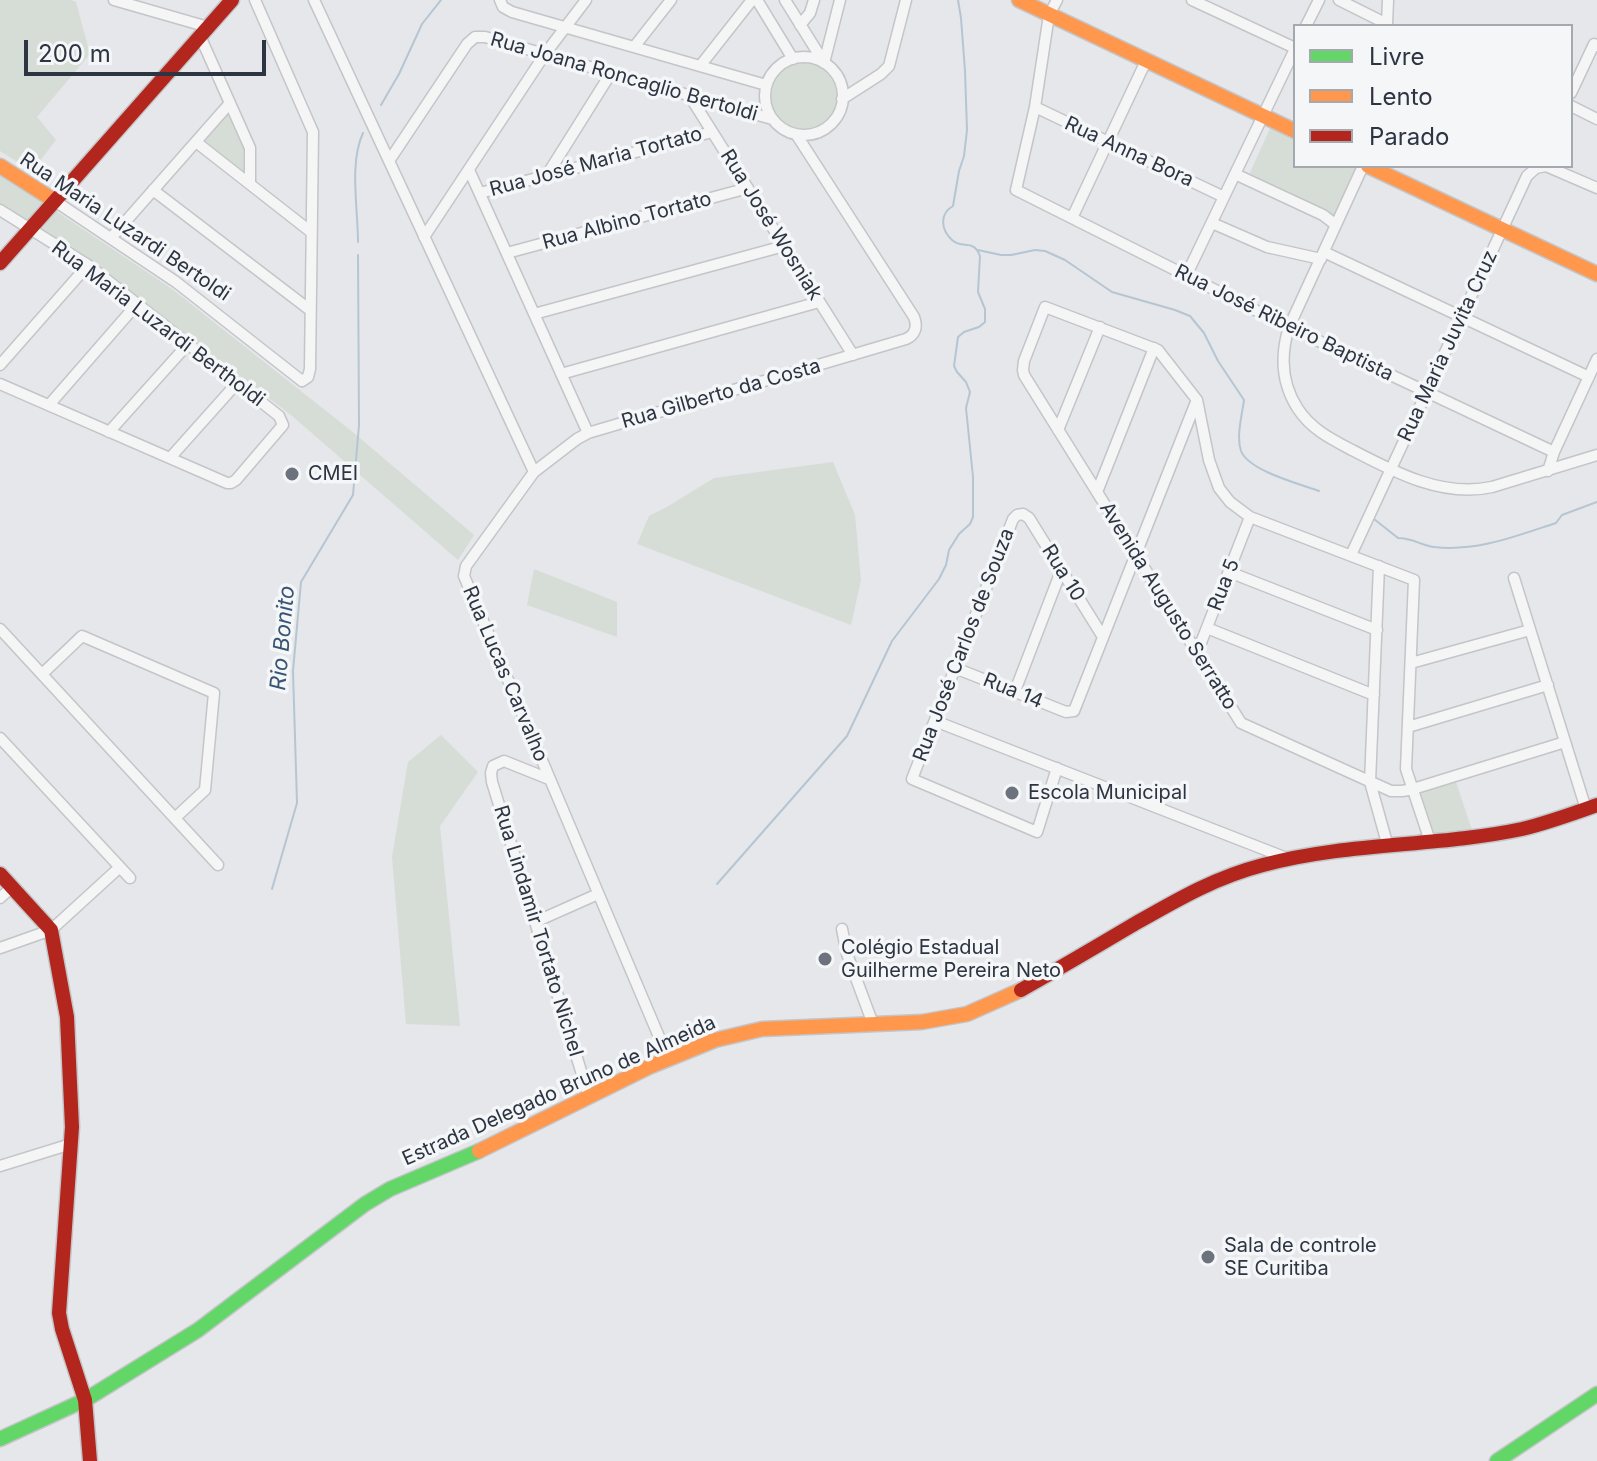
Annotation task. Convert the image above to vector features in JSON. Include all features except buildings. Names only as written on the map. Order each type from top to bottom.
[{"type":"main road","points":[[0,263],[232,0]]},
{"type":"main road","points":[[1019,0],[1293,130]]},
{"type":"main road","name":"Rua Maria Luzardi Bertoldi","points":[[0,166],[55,201]]},
{"type":"main road","points":[[1373,168],[1597,274]]},
{"type":"main road","name":"Estrada Delegado Bruno de Almeida","points":[[0,1439],[85,1400],[216,1317],[378,1195],[473,1154],[668,1058],[746,1031],[937,1021],[967,1014],[997,1003],[1220,878],[1289,859],[1349,848],[1522,829],[1592,807]]},
{"type":"main road","points":[[4,881],[51,930],[68,1026],[71,1144],[59,1313],[85,1400],[90,1461]]},
{"type":"main road","points":[[1497,1461],[1597,1394]]},
{"type":"main road","points":[[1516,1461],[1597,1407]]},
{"type":"street","points":[[114,0],[204,31],[250,148],[250,184]]},
{"type":"street","points":[[255,0],[313,132],[310,310]]},
{"type":"street","points":[[314,0],[534,472]]},
{"type":"street","points":[[424,237],[545,54],[586,0]]},
{"type":"street","points":[[634,47],[671,0]]},
{"type":"street","points":[[700,66],[754,0],[793,59]]},
{"type":"street","points":[[785,0],[824,63],[838,78],[842,99],[835,119],[818,133],[796,134],[779,126],[772,119],[765,97],[772,73],[781,64],[793,59],[814,59],[824,63]]},
{"type":"street","points":[[800,25],[810,13],[814,0]]},
{"type":"street","points":[[824,63],[840,0]]},
{"type":"street","points":[[842,99],[889,66],[906,0]]},
{"type":"street","points":[[1035,107],[1049,15],[1057,0]]},
{"type":"street","points":[[1192,0],[1293,48]]},
{"type":"street","points":[[1307,24],[1319,0]]},
{"type":"street","points":[[1339,0],[1387,24],[1388,0]]},
{"type":"street","name":"Rua Joana Roncaglio Bertoldi","points":[[500,2],[512,12],[766,85]]},
{"type":"street","points":[[1365,13],[1367,24]]},
{"type":"street","name":"Rua Joana Roncaglio Bertoldi","points":[[389,161],[467,44],[475,37],[485,37],[772,119]]},
{"type":"street","points":[[1573,89],[1596,45]]},
{"type":"street","points":[[1186,276],[1293,53]]},
{"type":"street","points":[[1072,218],[1146,61]]},
{"type":"street","points":[[547,175],[611,73]]},
{"type":"street","name":"Rua José Wosniak","points":[[689,95],[853,355]]},
{"type":"street","points":[[111,238],[230,103]]},
{"type":"street","name":"Rua Anna Bora","points":[[1035,107],[1224,197]]},
{"type":"street","name":"Rua José Ribeiro Baptista","points":[[1035,107],[1016,190],[1289,327],[1554,452]]},
{"type":"street","points":[[1573,107],[1597,119]]},
{"type":"street","name":"Rua José Maria Tortato","points":[[480,193],[712,132]]},
{"type":"street","name":"Rua Gilberto da Costa","points":[[534,472],[588,433],[906,339],[915,331],[914,317],[796,134]]},
{"type":"street","points":[[196,142],[311,232]]},
{"type":"street","points":[[1370,168],[1336,225],[1289,327],[1283,351],[1283,370],[1288,390],[1299,412],[1318,431],[1390,470],[1439,486],[1467,490],[1492,487],[1597,455]]},
{"type":"street","name":"Rua Maria Juvita Cruz","points":[[1351,555],[1524,181],[1538,168]]},
{"type":"street","name":"Rua Maria Juvita Cruz","points":[[1548,168],[1597,188]]},
{"type":"street","points":[[469,170],[588,433]]},
{"type":"street","points":[[1235,174],[1315,211],[1336,225]]},
{"type":"street","name":"Rua Albino Tortato","points":[[507,253],[748,188]]},
{"type":"street","points":[[153,190],[310,310]]},
{"type":"street","name":"Rua Maria Luzardi Bertoldi","points":[[55,201],[176,282],[302,381],[309,373],[310,310]]},
{"type":"street","points":[[0,210],[30,229]]},
{"type":"street","points":[[1212,223],[1258,244],[1322,255],[1462,315],[1589,377]]},
{"type":"street","name":"Rua Maria Luzardi Bertholdi","points":[[30,229],[88,265],[279,416],[282,422],[282,428],[231,483],[170,458]]},
{"type":"street","points":[[534,314],[784,246]]},
{"type":"street","points":[[0,365],[88,265]]},
{"type":"street","points":[[561,374],[819,302]]},
{"type":"street","points":[[49,405],[137,304]]},
{"type":"street","name":"Avenida Augusto Serratto","points":[[1100,327],[1045,307],[1023,370],[1241,723],[1396,792],[1413,789]]},
{"type":"street","points":[[1058,430],[1100,327],[1154,348],[1197,400],[1215,480],[1230,502],[1250,517],[1414,580],[1406,769],[1430,841]]},
{"type":"street","points":[[109,432],[188,344]]},
{"type":"street","points":[[1097,492],[1154,348]]},
{"type":"street","points":[[1548,471],[1597,360]]},
{"type":"street","points":[[0,384],[170,458],[237,383]]},
{"type":"street","points":[[1103,637],[1197,400]]},
{"type":"street","name":"Rua Lucas Carvalho","points":[[534,472],[466,566],[464,576],[668,1058]]},
{"type":"street","name":"Rua 10","points":[[1020,514],[1029,518],[1103,637]]},
{"type":"street","name":"Rua José Carlos de Souza","points":[[1020,514],[1013,519],[912,779],[1037,832],[1057,768]]},
{"type":"street","name":"Rua 5","points":[[1197,653],[1250,517]]},
{"type":"street","points":[[1379,566],[1370,782],[1387,843]]},
{"type":"street","points":[[1015,691],[1061,571]]},
{"type":"street","points":[[1229,572],[1377,630]]},
{"type":"street","points":[[1514,578],[1565,742],[1592,807]]},
{"type":"street","points":[[1207,628],[1374,695]]},
{"type":"street","points":[[0,629],[218,865]]},
{"type":"street","points":[[1411,663],[1530,630]]},
{"type":"street","points":[[42,674],[82,636],[214,693],[205,790],[175,818]]},
{"type":"street","name":"Rua 14","points":[[955,668],[1072,712],[1103,637]]},
{"type":"street","points":[[1408,727],[1548,685]]},
{"type":"street","points":[[935,721],[1289,859]]},
{"type":"street","points":[[0,738],[130,878]]},
{"type":"street","points":[[1413,789],[1565,742]]},
{"type":"street","name":"Rua Lindamir Tortato Nichel","points":[[549,779],[504,761],[493,766],[491,773],[589,1097]]},
{"type":"street","points":[[1245,870],[1251,844]]},
{"type":"street","points":[[0,948],[51,930],[120,867]]},
{"type":"street","points":[[0,898],[4,881]]},
{"type":"street","points":[[535,922],[598,894]]},
{"type":"street","points":[[842,929],[847,954],[873,1024]]},
{"type":"street","points":[[0,1166],[71,1144]]},
{"type":"shaded area","points":[[0,0],[76,2],[90,54],[37,117],[56,140],[32,171],[0,151]]},
{"type":"shaded area","points":[[803,63],[827,73],[837,97],[827,121],[803,131],[779,121],[769,97],[779,73]]},
{"type":"shaded area","points":[[228,113],[245,149],[244,173],[204,142]]},
{"type":"shaded area","points":[[1272,124],[1293,134],[1293,168],[1358,168],[1335,218],[1248,177]]},
{"type":"shaded area","points":[[0,174],[43,202],[26,222],[0,205]]},
{"type":"shaded area","points":[[56,211],[172,289],[354,433],[474,535],[458,560],[291,415],[89,261],[41,230]]},
{"type":"shaded area","points":[[833,462],[855,515],[861,580],[851,625],[637,544],[649,516],[714,478]]},
{"type":"shaded area","points":[[534,569],[617,602],[617,637],[527,605]]},
{"type":"shaded area","points":[[441,735],[478,772],[440,826],[460,1026],[406,1024],[392,857],[408,762]]},
{"type":"shaded area","points":[[1456,782],[1472,830],[1433,835],[1419,793]]},
{"type":"waterway","name":"Rio Bonito","points":[[381,105],[422,24],[441,0]]},
{"type":"waterway","points":[[717,884],[847,736],[892,641],[939,579],[949,550],[973,517],[973,477],[966,408],[970,392],[954,366],[958,337],[985,322],[985,309],[978,292],[980,256],[974,247],[952,240],[943,222],[945,213],[953,206],[967,130],[958,0]]},
{"type":"waterway","name":"Rio Bonito","points":[[358,242],[355,172],[363,133]]},
{"type":"waterway","points":[[978,250],[1001,255],[1045,251],[1065,260],[1112,292],[1190,316],[1204,333],[1244,400],[1239,439],[1246,458],[1276,476],[1319,491]]},
{"type":"waterway","name":"Rio Bonito","points":[[272,889],[297,803],[293,671],[301,582],[353,495],[359,425],[358,255]]},
{"type":"waterway","points":[[1374,519],[1398,538],[1434,547],[1466,547],[1496,542],[1556,523],[1562,515],[1597,502]]},
{"type":"traffic: fast","points":[[0,1439],[85,1400],[198,1330],[365,1204],[390,1189],[479,1151]]},
{"type":"traffic: fast","points":[[1497,1461],[1597,1394]]},
{"type":"traffic: slow","points":[[1019,0],[1293,130]]},
{"type":"traffic: slow","points":[[0,166],[55,201]]},
{"type":"traffic: slow","points":[[1372,168],[1597,274]]},
{"type":"traffic: slow","points":[[479,1151],[651,1066],[715,1040],[762,1029],[922,1022],[967,1014],[1021,990]]},
{"type":"traffic: jam","points":[[0,263],[232,0]]},
{"type":"traffic: jam","points":[[1021,990],[1179,899],[1245,870],[1327,852],[1490,835],[1522,829],[1597,805]]},
{"type":"traffic: jam","points":[[0,874],[51,930],[67,1017],[72,1127],[59,1313],[85,1400],[90,1461]]},
{"type":"place","name":"CMEI","points":[[292,474]]},
{"type":"place","name":"Escola Municipal","points":[[1012,793]]},
{"type":"place","name":"Colégio Estadual Guilherme Pereira Neto","points":[[825,959]]},
{"type":"place","name":"Sala de controle SE Curitiba","points":[[1208,1257]]}]
